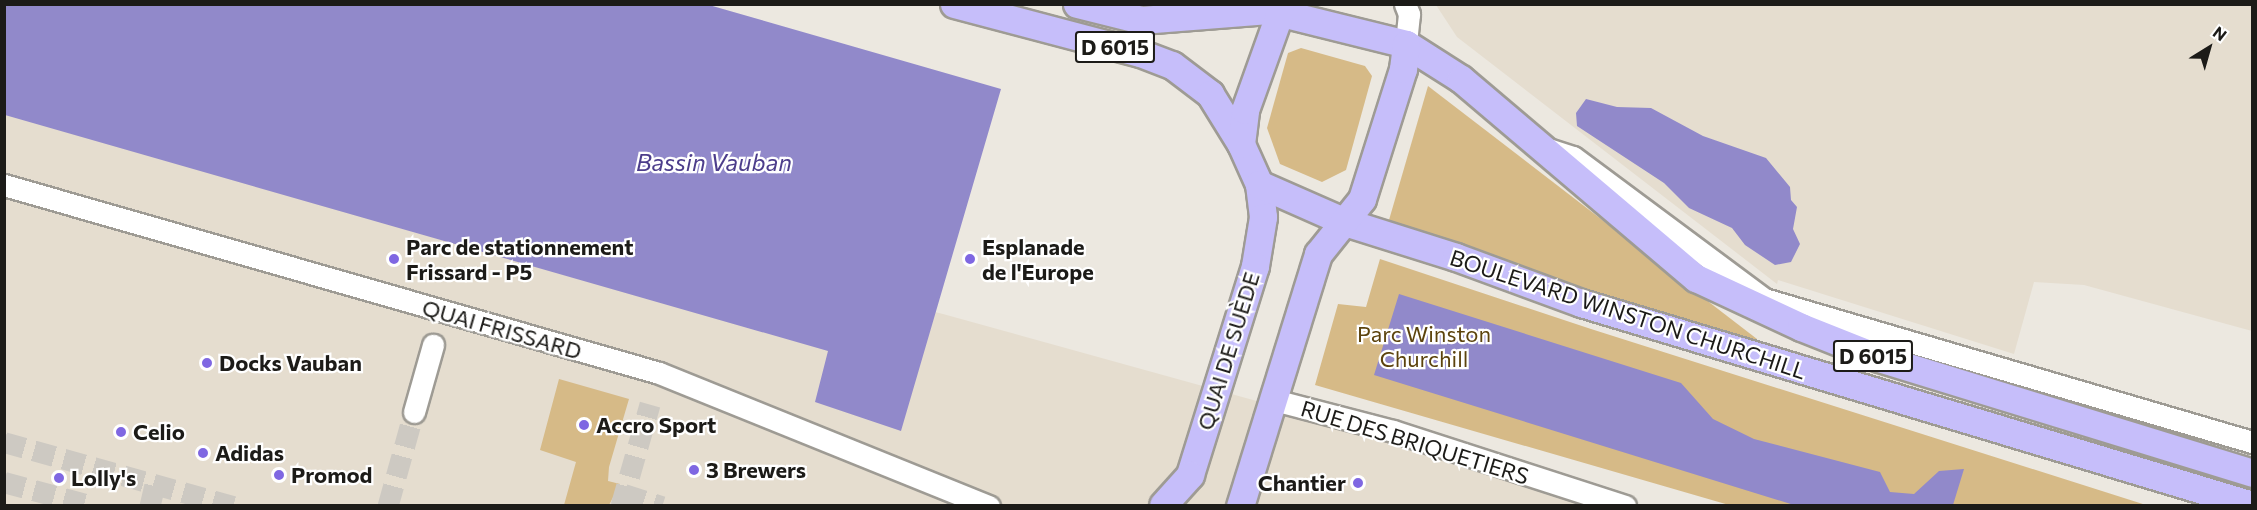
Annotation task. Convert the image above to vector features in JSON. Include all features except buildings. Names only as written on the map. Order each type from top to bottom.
[{"type":"main road","name":"D 6015","points":[[954,4],[1140,53],[1172,65],[1209,94],[1241,144]]},
{"type":"main road","name":"BOULEVARD WINSTON CHURCHILL","points":[[1077,4],[1106,14],[1141,20],[1174,20],[1243,10],[1281,8],[1406,44],[1461,79],[1696,278],[1801,327],[1879,358],[2253,473]]},
{"type":"main road","points":[[1259,184],[1241,144],[1245,110],[1281,8]]},
{"type":"main road","points":[[1240,506],[1318,254],[1362,199],[1403,69],[1406,44]]},
{"type":"main road","name":"BOULEVARD WINSTON CHURCHILL","points":[[1259,184],[1345,222],[1456,257],[1604,311],[2253,505]]},
{"type":"main road","name":"QUAI DE SUÈDE","points":[[1162,505],[1190,476],[1255,266],[1263,217],[1259,184]]},
{"type":"main road","points":[[1162,505],[1185,506]]},
{"type":"street","points":[[1406,44],[1407,9]]},
{"type":"street","points":[[1540,146],[1574,157],[1764,299],[2253,442]]},
{"type":"street","name":"QUAI FRISSARD","points":[[6,189],[659,373],[989,506]]},
{"type":"street","points":[[414,412],[434,345]]},
{"type":"street","name":"RUE DES BRIQUETIERS","points":[[1274,400],[1404,434],[1625,506]]},
{"type":"shaded area","points":[[1436,5],[2252,5],[2252,331],[2084,285],[2034,282],[2014,354],[1778,280],[1777,284],[1457,37]]},
{"type":"shaded area","points":[[5,82],[943,314],[1632,505],[5,506]]},
{"type":"green space","points":[[1301,48],[1365,66],[1372,76],[1346,170],[1322,182],[1280,164],[1267,128],[1288,53]]},
{"type":"green space","points":[[1428,86],[1757,339],[1755,343],[1682,322],[1389,220]]},
{"type":"green space","name":"Parc Winston Churchill","points":[[1380,259],[1591,329],[2146,505],[1729,505],[1315,385],[1338,304],[1366,307]]},
{"type":"green space","name":"Accro Sport","points":[[559,379],[629,399],[609,467],[608,481],[620,484],[609,505],[564,505],[576,462],[540,450]]},
{"type":"water","name":"Bassin Vauban","points":[[4,5],[709,5],[1001,89],[901,431],[815,402],[828,351],[5,115]]},
{"type":"water","points":[[1586,99],[1617,107],[1651,108],[1703,136],[1766,158],[1790,187],[1791,200],[1797,207],[1793,229],[1800,244],[1791,262],[1775,265],[1745,245],[1732,228],[1689,208],[1664,183],[1577,126],[1576,113]]},
{"type":"water","points":[[1399,294],[1681,383],[1713,419],[1754,439],[1880,472],[1890,492],[1914,494],[1939,471],[1964,469],[1953,505],[1794,505],[1374,375]]},
{"type":"tunnel","points":[[621,506],[650,404]]},
{"type":"tunnel","points":[[388,506],[414,412]]},
{"type":"tunnel","points":[[4,442],[233,506]]},
{"type":"tunnel","points":[[4,482],[93,506]]},
{"type":"tunnel","points":[[150,506],[155,485]]},
{"type":"tunnel","points":[[624,494],[662,506]]},
{"type":"place","name":"Parc de stationnement Frissard - P5","points":[[394,259]]},
{"type":"place","name":"Esplanade de l'Europe","points":[[970,259]]},
{"type":"place","name":"Docks Vauban","points":[[207,363]]},
{"type":"place","name":"Accro Sport","points":[[584,425]]},
{"type":"place","name":"Celio","points":[[121,432]]},
{"type":"place","name":"Adidas","points":[[203,453]]},
{"type":"place","name":"3 Brewers","points":[[694,470]]},
{"type":"place","name":"Promod","points":[[279,475]]},
{"type":"place","name":"Lolly's","points":[[59,478]]},
{"type":"place","name":"Chantier","points":[[1358,483]]}]
